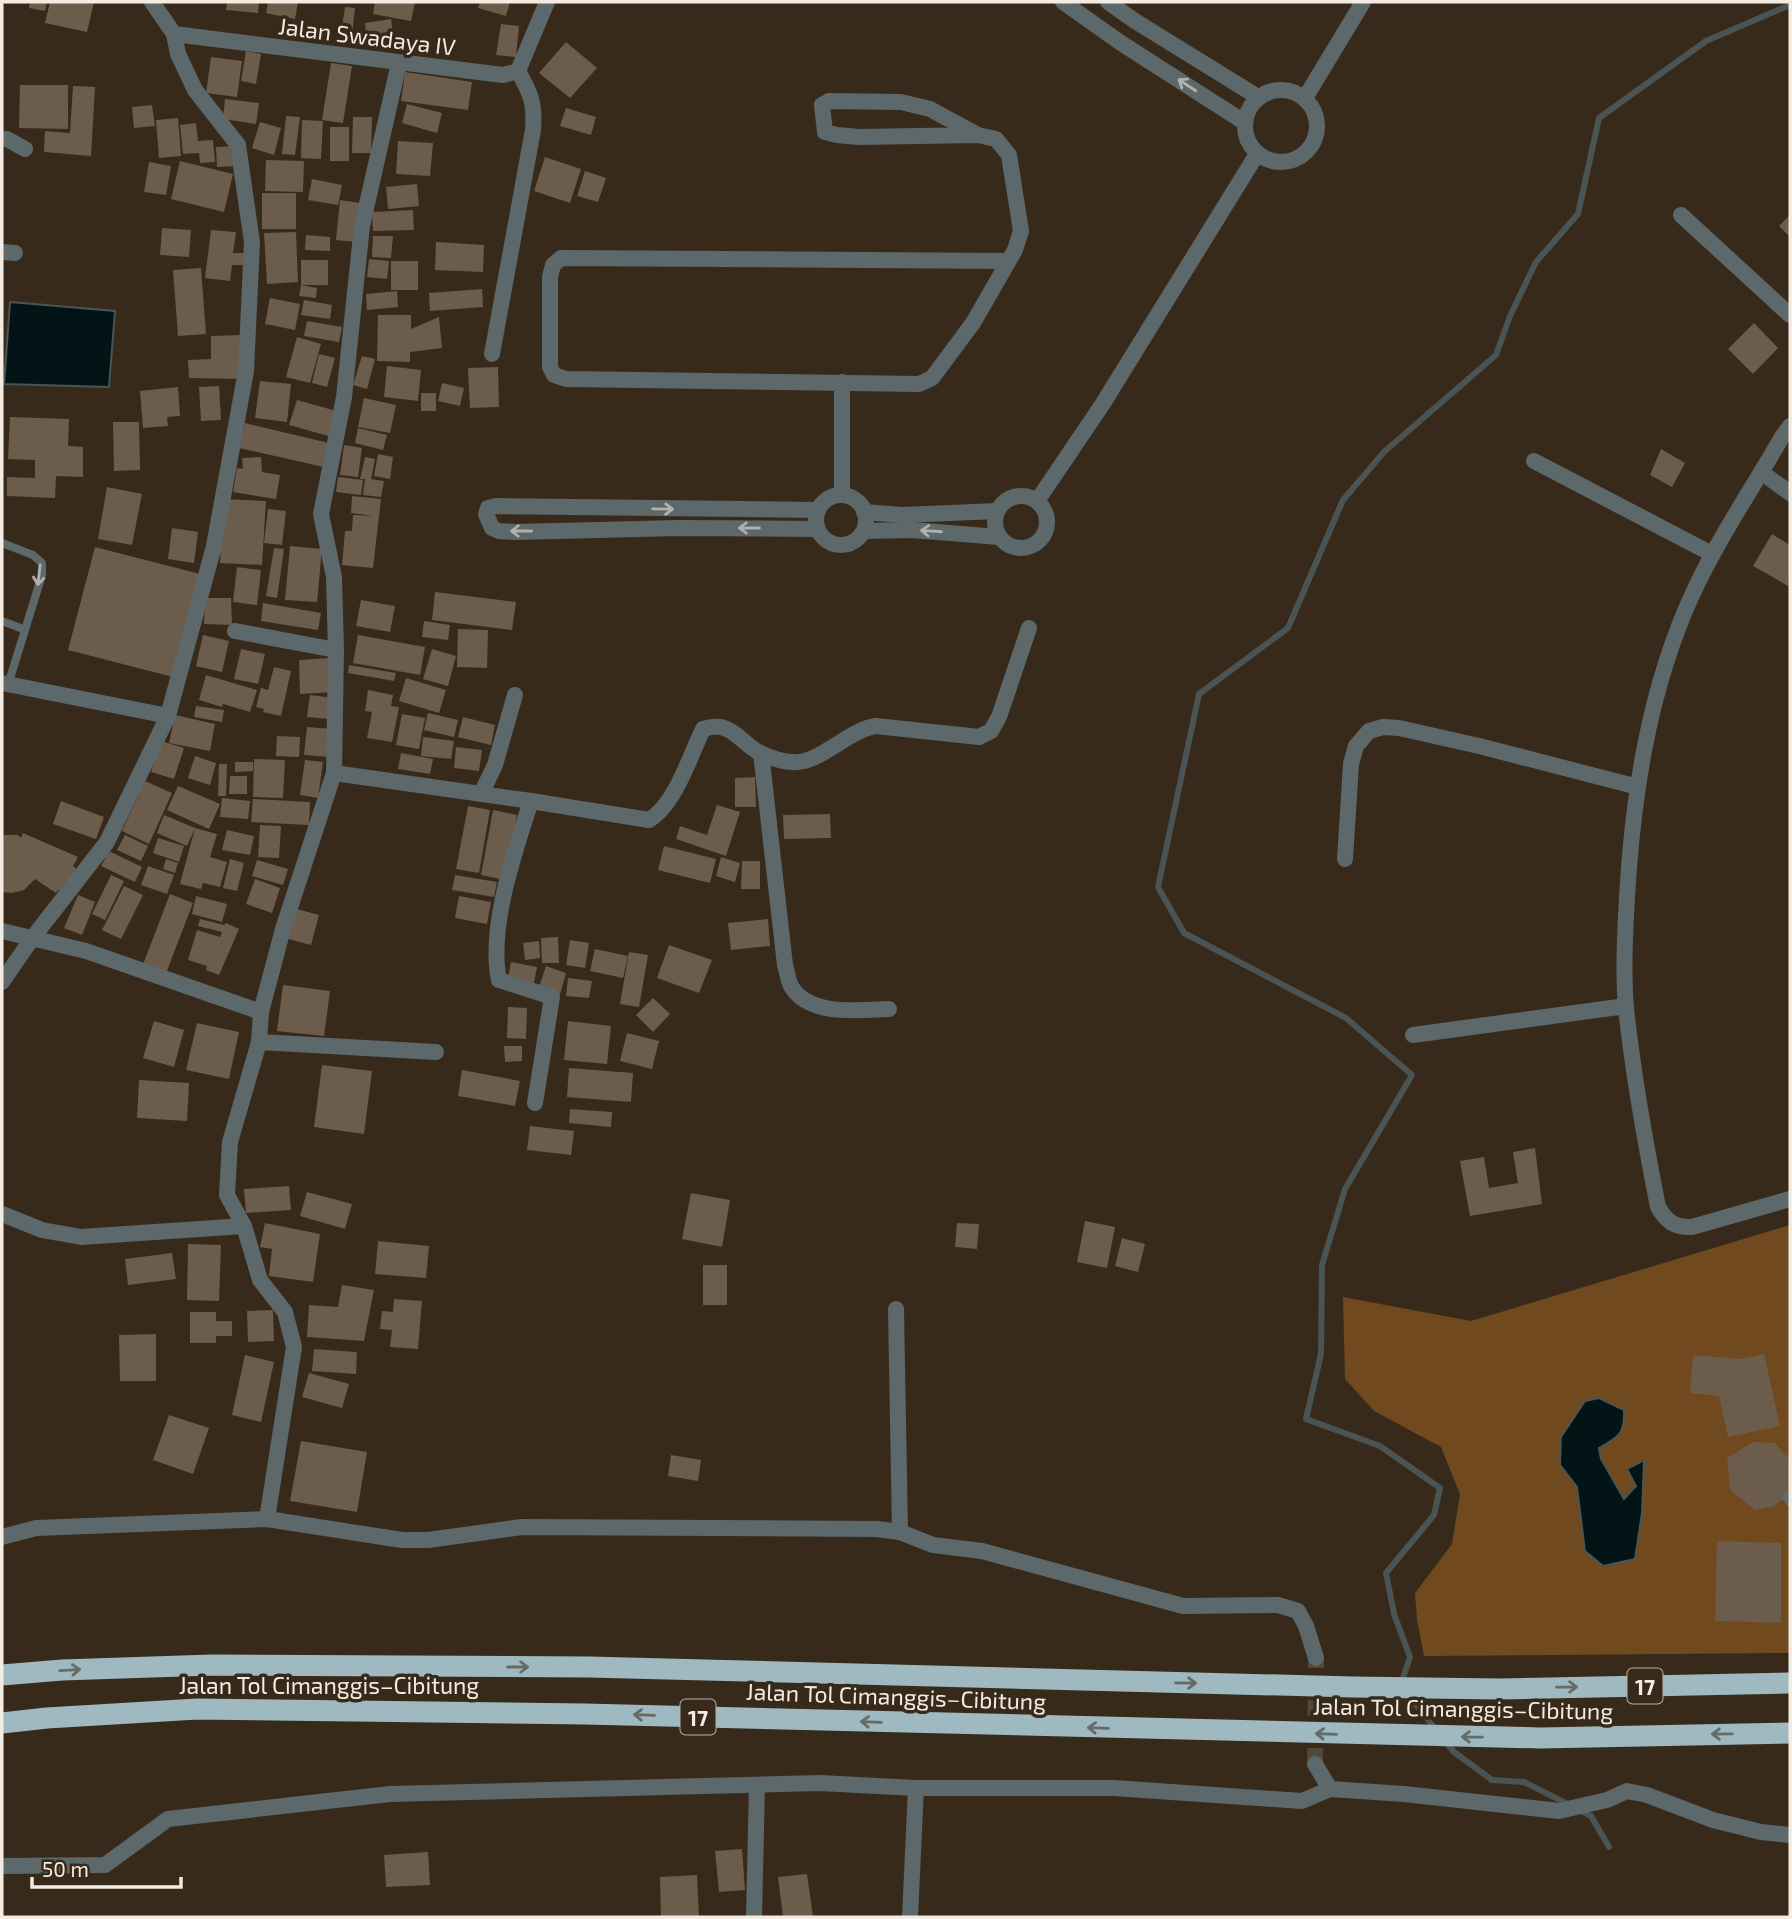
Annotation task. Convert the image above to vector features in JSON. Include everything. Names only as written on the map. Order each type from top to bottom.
[{"type":"highway","name":"Jalan Tol Cimanggis–Cibitung","points":[[2,1675],[62,1670],[212,1665],[575,1667],[1499,1689],[1790,1683]]},
{"type":"highway","name":"Jalan Tol Cimanggis–Cibitung","points":[[2,1723],[197,1709],[585,1714],[1541,1738],[1790,1733]]},
{"type":"street","points":[[2,982],[107,842],[168,716],[214,546],[246,371],[253,242],[238,145],[195,90],[178,54],[174,34],[152,2]]},
{"type":"street","points":[[492,354],[533,130],[534,106],[530,92],[518,71],[547,2]]},
{"type":"street","points":[[1063,2],[1121,43],[1244,122]]},
{"type":"street","points":[[1108,2],[1258,97]]},
{"type":"street","points":[[1305,98],[1363,2]]},
{"type":"street","name":"Jalan Swadaya IV","points":[[174,34],[503,75],[518,71]]},
{"type":"street","points":[[267,1519],[294,1347],[285,1312],[260,1280],[244,1226],[228,1195],[230,1142],[259,1042],[261,1012],[283,929],[334,773],[334,577],[321,513],[344,397],[362,226],[399,63]]},
{"type":"street","points":[[1273,90],[1290,90],[1305,98],[1314,111],[1318,127],[1313,143],[1303,155],[1288,162],[1271,162],[1257,154],[1247,140],[1244,122],[1248,109],[1258,97],[1273,90]]},
{"type":"street","points":[[978,135],[930,108],[901,102],[829,101],[822,105],[825,132],[859,137],[978,135],[996,139],[1009,156],[1021,231],[1015,250],[973,323],[932,379],[919,384],[560,378],[554,375],[550,367],[550,276],[553,265],[561,258],[1007,261]]},
{"type":"street","points":[[2,139],[25,149]]},
{"type":"street","points":[[1037,501],[1102,405],[1257,154]]},
{"type":"street","points":[[1681,215],[1790,314]]},
{"type":"street","points":[[842,382],[842,495]]},
{"type":"street","points":[[1787,435],[1761,472],[1712,554],[1692,594],[1667,660],[1654,704],[1638,787],[1630,848],[1625,943],[1626,1006],[1649,1161],[1658,1207],[1663,1217],[1677,1226],[1692,1227],[1790,1199]]},
{"type":"street","points":[[1534,461],[1712,554]]},
{"type":"street","points":[[1761,472],[1790,493]]},
{"type":"street","points":[[842,495],[852,498],[864,512],[866,522],[863,531],[849,544],[830,543],[817,529],[818,510],[824,502],[842,495]]},
{"type":"street","points":[[863,531],[912,530],[999,537],[1014,548],[1032,547],[1040,542],[1045,534],[1047,516],[1037,501],[1020,496],[1003,503],[995,519],[999,537]]},
{"type":"street","points":[[817,529],[678,528],[515,532],[492,528],[486,514],[488,508],[496,506],[818,510]]},
{"type":"street","points":[[864,512],[902,515],[997,511]]},
{"type":"street","points":[[334,773],[649,820],[661,814],[669,802],[703,729],[714,726],[727,728],[761,753],[789,762],[804,763],[863,728],[876,726],[979,737],[991,731],[999,717],[1029,628]]},
{"type":"street","points":[[235,631],[336,650]]},
{"type":"street","points":[[5,684],[168,716]]},
{"type":"street","points":[[481,794],[495,765],[515,695]]},
{"type":"street","points":[[1345,859],[1351,764],[1356,746],[1369,731],[1383,727],[1399,728],[1479,746],[1638,787]]},
{"type":"street","points":[[761,753],[785,965],[791,986],[809,1003],[834,1011],[888,1009]]},
{"type":"street","points":[[531,801],[505,883],[495,962],[499,980],[552,997],[535,1102]]},
{"type":"street","points":[[2,931],[86,951],[261,1012]]},
{"type":"street","points":[[1413,1035],[1626,1006]]},
{"type":"street","points":[[259,1042],[436,1052]]},
{"type":"street","points":[[2,1214],[42,1230],[81,1237],[244,1226]]},
{"type":"street","points":[[896,1309],[901,1532]]},
{"type":"street","points":[[2,1537],[36,1528],[267,1519],[402,1540],[522,1527],[877,1529],[901,1532],[933,1545],[982,1551],[1183,1606],[1278,1605],[1298,1611],[1306,1626],[1316,1658]]},
{"type":"street","points":[[1314,1764],[1330,1789]]},
{"type":"street","points":[[2,1867],[105,1865],[168,1819],[390,1794],[820,1783],[916,1788],[1114,1787],[1302,1801],[1330,1789],[1559,1811],[1607,1800],[1627,1791],[1647,1795],[1713,1820],[1761,1832],[1790,1835]]},
{"type":"street","points":[[754,1917],[757,1786]]},
{"type":"street","points":[[911,1917],[916,1788]]},
{"type":"lane","points":[[2,543],[33,555],[42,564],[42,575],[5,684]]},
{"type":"lane","points":[[2,621],[23,629]]},
{"type":"shaded area","points":[[10,302],[115,311],[109,387],[4,384]]},
{"type":"shaded area","points":[[1790,1225],[1790,1653],[1424,1656],[1415,1593],[1452,1544],[1460,1494],[1441,1447],[1374,1411],[1345,1379],[1343,1297],[1471,1321]]},
{"type":"shaded area","points":[[1599,1398],[1624,1410],[1622,1430],[1599,1448],[1601,1459],[1624,1499],[1636,1486],[1627,1469],[1644,1460],[1642,1513],[1635,1559],[1603,1566],[1585,1551],[1577,1487],[1560,1465],[1561,1437],[1585,1401]]},
{"type":"building","points":[[30,2],[47,2],[45,11],[29,8]]},
{"type":"building","points":[[50,2],[94,2],[87,32],[45,23]]},
{"type":"building","points":[[227,2],[259,2],[258,13],[226,10]]},
{"type":"building","points":[[268,2],[298,2],[295,19],[266,13]]},
{"type":"building","points":[[375,2],[415,2],[411,21],[373,14]]},
{"type":"building","points":[[480,2],[510,2],[506,16],[478,8]]},
{"type":"building","points":[[345,7],[355,8],[352,34],[341,33]]},
{"type":"building","points":[[391,19],[394,39],[367,42],[365,23]]},
{"type":"building","points":[[501,24],[519,26],[516,57],[496,55]]},
{"type":"building","points":[[566,42],[597,68],[570,98],[539,73]]},
{"type":"building","points":[[246,51],[261,54],[256,84],[241,81]]},
{"type":"building","points":[[211,57],[242,61],[237,97],[206,93]]},
{"type":"building","points":[[331,63],[352,66],[343,123],[322,120]]},
{"type":"building","points":[[405,72],[472,82],[468,110],[401,101]]},
{"type":"building","points":[[20,85],[68,85],[68,129],[19,128]]},
{"type":"building","points":[[73,86],[95,87],[91,156],[44,152],[45,131],[70,133]]},
{"type":"building","points":[[225,99],[259,103],[256,124],[223,119]]},
{"type":"building","points":[[407,104],[442,113],[437,133],[402,123]]},
{"type":"building","points":[[152,105],[155,126],[134,128],[132,107]]},
{"type":"building","points":[[566,108],[596,117],[591,135],[560,126]]},
{"type":"building","points":[[286,116],[300,117],[295,155],[282,154]]},
{"type":"building","points":[[353,117],[372,117],[371,153],[352,153]]},
{"type":"building","points":[[178,118],[181,156],[159,158],[156,120]]},
{"type":"building","points":[[302,120],[323,121],[321,159],[301,158]]},
{"type":"building","points":[[260,122],[281,128],[274,155],[252,148]]},
{"type":"building","points":[[196,123],[198,141],[213,140],[215,162],[200,163],[199,153],[183,154],[180,125]]},
{"type":"building","points":[[330,127],[349,127],[349,161],[330,161]]},
{"type":"building","points":[[398,141],[433,143],[430,176],[396,174]]},
{"type":"building","points":[[236,146],[237,166],[217,167],[216,147]]},
{"type":"building","points":[[545,157],[581,169],[570,203],[534,191]]},
{"type":"building","points":[[266,160],[304,161],[303,192],[265,191]]},
{"type":"building","points":[[180,161],[233,174],[224,212],[171,199]]},
{"type":"building","points":[[149,162],[171,166],[166,195],[144,192]]},
{"type":"building","points":[[585,171],[606,178],[598,202],[577,196]]},
{"type":"building","points":[[312,179],[342,185],[338,205],[308,200]]},
{"type":"building","points":[[417,184],[419,206],[388,209],[386,187]]},
{"type":"building","points":[[262,193],[296,193],[296,229],[262,229]]},
{"type":"building","points":[[340,200],[360,203],[356,242],[336,240]]},
{"type":"building","points":[[413,210],[414,230],[373,231],[372,212]]},
{"type":"building","points":[[1790,215],[1790,237],[1779,226]]},
{"type":"building","points":[[162,228],[191,230],[189,257],[160,255]]},
{"type":"building","points":[[211,230],[236,232],[233,253],[246,253],[246,265],[232,265],[230,281],[205,278]]},
{"type":"building","points":[[296,232],[298,282],[267,284],[264,233]]},
{"type":"building","points":[[306,235],[330,237],[330,251],[305,250]]},
{"type":"building","points":[[373,236],[393,236],[391,258],[372,257]]},
{"type":"building","points":[[436,242],[484,245],[483,272],[435,270]]},
{"type":"building","points":[[369,259],[389,261],[387,279],[367,277]]},
{"type":"building","points":[[301,260],[328,260],[328,285],[301,285]]},
{"type":"building","points":[[391,261],[418,261],[418,290],[391,290]]},
{"type":"building","points":[[201,268],[206,334],[178,336],[173,270]]},
{"type":"building","points":[[301,285],[317,288],[316,298],[299,296]]},
{"type":"building","points":[[482,289],[483,307],[430,311],[429,293]]},
{"type":"building","points":[[397,291],[398,307],[367,310],[366,294]]},
{"type":"building","points":[[270,298],[300,304],[295,330],[265,324]]},
{"type":"building","points":[[304,300],[332,305],[330,319],[301,315]]},
{"type":"building","points":[[378,315],[411,315],[411,329],[439,317],[442,348],[410,352],[410,362],[377,361]]},
{"type":"building","points":[[307,321],[342,327],[339,342],[304,336]]},
{"type":"building","points":[[1754,323],[1778,348],[1753,374],[1728,349]]},
{"type":"building","points":[[241,335],[242,379],[189,378],[188,360],[211,359],[211,336]]},
{"type":"building","points":[[297,337],[321,344],[310,383],[286,377]]},
{"type":"building","points":[[319,354],[335,358],[327,387],[312,383]]},
{"type":"building","points":[[362,356],[375,359],[367,389],[353,385]]},
{"type":"building","points":[[387,366],[421,370],[418,401],[384,397]]},
{"type":"building","points":[[498,367],[499,407],[470,408],[468,368]]},
{"type":"building","points":[[260,381],[291,384],[287,422],[255,418]]},
{"type":"building","points":[[442,383],[464,388],[460,406],[438,401]]},
{"type":"building","points":[[219,386],[221,420],[201,421],[199,387]]},
{"type":"building","points":[[178,387],[180,416],[167,417],[168,426],[143,428],[140,391]]},
{"type":"building","points":[[421,393],[436,393],[436,411],[421,411]]},
{"type":"building","points":[[364,398],[396,405],[390,433],[358,427]]},
{"type":"building","points":[[297,400],[340,412],[332,437],[289,425]]},
{"type":"building","points":[[10,417],[69,419],[68,446],[83,447],[83,477],[56,476],[55,498],[7,496],[7,477],[35,478],[35,460],[8,459]]},
{"type":"building","points":[[113,422],[139,422],[140,470],[114,471]]},
{"type":"building","points":[[245,423],[333,444],[328,468],[239,448]]},
{"type":"building","points":[[358,428],[387,435],[383,450],[355,443]]},
{"type":"building","points":[[344,445],[362,448],[358,477],[340,475]]},
{"type":"building","points":[[1661,449],[1685,463],[1672,487],[1650,475]]},
{"type":"building","points":[[378,454],[393,457],[390,479],[374,476]]},
{"type":"building","points":[[261,457],[262,472],[280,475],[276,499],[233,492],[237,468],[243,469],[242,458]]},
{"type":"building","points":[[365,457],[375,459],[371,479],[384,481],[381,497],[363,495],[365,479],[360,479]]},
{"type":"building","points":[[338,477],[363,480],[361,495],[336,492]]},
{"type":"building","points":[[107,487],[142,494],[132,545],[98,539]]},
{"type":"building","points":[[352,496],[381,499],[373,568],[342,565],[345,531],[352,531],[353,515],[374,516],[351,513]]},
{"type":"building","points":[[224,499],[266,501],[262,565],[220,563]]},
{"type":"building","points":[[268,509],[286,511],[282,545],[264,543]]},
{"type":"building","points":[[172,528],[198,532],[194,563],[168,559]]},
{"type":"building","points":[[1772,534],[1790,545],[1790,587],[1753,566]]},
{"type":"building","points":[[290,546],[322,549],[317,602],[285,600]]},
{"type":"building","points":[[95,547],[204,575],[177,678],[68,650]]},
{"type":"building","points":[[274,548],[284,549],[277,598],[266,596]]},
{"type":"building","points":[[237,567],[261,570],[257,605],[233,602]]},
{"type":"building","points":[[435,592],[516,602],[512,630],[432,620]]},
{"type":"building","points":[[205,598],[231,598],[232,625],[204,624]]},
{"type":"building","points":[[361,600],[395,606],[390,632],[356,626]]},
{"type":"building","points":[[263,603],[321,613],[318,630],[261,621]]},
{"type":"building","points":[[424,621],[450,625],[448,640],[422,637]]},
{"type":"building","points":[[458,629],[488,630],[487,668],[457,667]]},
{"type":"building","points":[[203,635],[229,641],[222,672],[196,666]]},
{"type":"building","points":[[358,635],[425,647],[420,675],[353,663]]},
{"type":"building","points":[[241,649],[265,654],[258,684],[234,679]]},
{"type":"building","points":[[432,649],[456,656],[448,686],[423,679]]},
{"type":"building","points":[[330,658],[332,692],[300,694],[299,660]]},
{"type":"building","points":[[349,665],[396,673],[394,681],[348,673]]},
{"type":"building","points":[[274,667],[291,671],[281,716],[263,712],[264,709],[256,707],[261,688],[268,690]]},
{"type":"building","points":[[206,675],[257,690],[250,712],[199,700]]},
{"type":"building","points":[[406,678],[446,690],[439,713],[399,701]]},
{"type":"building","points":[[368,690],[393,695],[391,706],[399,707],[392,742],[367,738],[372,712],[365,711]]},
{"type":"building","points":[[310,695],[333,698],[330,719],[307,717]]},
{"type":"building","points":[[196,706],[224,710],[222,722],[194,717]]},
{"type":"building","points":[[428,713],[458,720],[454,737],[424,730]]},
{"type":"building","points":[[402,714],[425,718],[419,749],[396,745]]},
{"type":"building","points":[[175,715],[215,724],[210,751],[169,743]]},
{"type":"building","points":[[463,717],[495,725],[491,745],[458,737]]},
{"type":"building","points":[[307,727],[333,729],[330,757],[304,755]]},
{"type":"building","points":[[277,736],[300,737],[299,757],[276,756]]},
{"type":"building","points":[[423,737],[454,741],[451,759],[421,756]]},
{"type":"building","points":[[161,741],[184,748],[174,779],[151,772]]},
{"type":"building","points":[[456,747],[482,750],[479,771],[454,768]]},
{"type":"building","points":[[401,753],[433,759],[430,774],[398,769]]},
{"type":"building","points":[[195,756],[216,763],[210,785],[188,778]]},
{"type":"building","points":[[254,759],[285,760],[283,798],[253,797]]},
{"type":"building","points":[[305,760],[323,762],[318,798],[300,795]]},
{"type":"building","points":[[235,762],[253,762],[253,771],[235,772]]},
{"type":"building","points":[[219,764],[227,764],[226,796],[218,796]]},
{"type":"building","points":[[230,776],[247,776],[247,794],[229,794]]},
{"type":"building","points":[[755,777],[756,807],[735,807],[735,778]]},
{"type":"building","points":[[145,781],[172,793],[149,844],[122,831]]},
{"type":"building","points":[[178,786],[220,804],[209,829],[167,810]]},
{"type":"building","points":[[222,798],[250,801],[248,819],[220,817]]},
{"type":"building","points":[[253,799],[310,802],[309,825],[251,822]]},
{"type":"building","points":[[61,801],[104,817],[96,839],[53,824]]},
{"type":"building","points":[[717,805],[740,812],[726,856],[676,839],[680,826],[707,835]]},
{"type":"building","points":[[468,806],[490,810],[479,873],[456,869]]},
{"type":"building","points":[[493,810],[517,815],[505,880],[481,875]]},
{"type":"building","points":[[830,814],[831,838],[784,839],[783,815]]},
{"type":"building","points":[[164,815],[195,828],[187,846],[157,833]]},
{"type":"building","points":[[260,825],[281,826],[279,858],[258,857]]},
{"type":"building","points":[[195,828],[217,834],[210,857],[227,862],[220,887],[203,883],[201,889],[180,884]]},
{"type":"building","points":[[227,830],[254,836],[250,855],[222,850]]},
{"type":"building","points":[[23,833],[78,857],[73,866],[83,875],[68,895],[58,890],[56,893],[35,879],[24,890],[2,892],[2,835],[18,835],[21,838]]},
{"type":"building","points":[[125,835],[148,846],[141,861],[117,850]]},
{"type":"building","points":[[158,838],[184,846],[179,862],[153,853]]},
{"type":"building","points":[[664,846],[716,859],[710,883],[658,870]]},
{"type":"building","points":[[109,851],[142,867],[135,882],[101,866]]},
{"type":"building","points":[[721,857],[740,863],[735,882],[716,876]]},
{"type":"building","points":[[166,859],[178,863],[175,873],[163,869]]},
{"type":"building","points":[[230,859],[244,863],[237,891],[223,888]]},
{"type":"building","points":[[257,860],[288,869],[283,885],[252,876]]},
{"type":"building","points":[[742,861],[760,861],[760,889],[741,889]]},
{"type":"building","points":[[148,866],[174,875],[167,894],[141,885]]},
{"type":"building","points":[[111,875],[124,881],[105,920],[92,914]]},
{"type":"building","points":[[455,875],[497,882],[494,897],[452,890]]},
{"type":"building","points":[[255,879],[280,888],[272,913],[246,904]]},
{"type":"building","points":[[124,886],[143,895],[121,939],[102,930]]},
{"type":"building","points":[[170,894],[193,903],[165,976],[142,967]]},
{"type":"building","points":[[78,895],[95,902],[82,935],[64,928]]},
{"type":"building","points":[[196,896],[227,904],[222,922],[192,914]]},
{"type":"building","points":[[459,896],[491,902],[487,924],[455,918]]},
{"type":"building","points":[[293,908],[319,915],[311,945],[285,938]]},
{"type":"building","points":[[200,919],[224,925],[226,923],[239,929],[219,975],[206,970],[207,966],[188,960],[197,930],[220,937],[222,932],[198,926]]},
{"type":"building","points":[[768,919],[770,946],[731,950],[728,923]]},
{"type":"building","points":[[558,937],[559,963],[542,963],[541,938]]},
{"type":"building","points":[[570,940],[589,943],[585,968],[566,965]]},
{"type":"building","points":[[539,941],[540,958],[525,960],[523,943]]},
{"type":"building","points":[[669,945],[712,960],[699,993],[657,978]]},
{"type":"building","points":[[595,949],[628,956],[623,978],[590,971]]},
{"type":"building","points":[[629,952],[648,955],[639,1007],[620,1004]]},
{"type":"building","points":[[511,962],[537,967],[534,983],[508,978]]},
{"type":"building","points":[[546,966],[566,973],[560,994],[539,987]]},
{"type":"building","points":[[568,978],[592,981],[589,998],[566,996]]},
{"type":"building","points":[[283,985],[330,991],[324,1036],[277,1031]]},
{"type":"building","points":[[653,998],[670,1014],[653,1032],[636,1015]]},
{"type":"building","points":[[508,1007],[527,1008],[526,1039],[507,1038]]},
{"type":"building","points":[[154,1021],[184,1030],[174,1067],[143,1058]]},
{"type":"building","points":[[568,1021],[611,1026],[607,1064],[564,1060]]},
{"type":"building","points":[[197,1023],[239,1032],[229,1079],[186,1070]]},
{"type":"building","points":[[627,1033],[659,1041],[652,1069],[620,1061]]},
{"type":"building","points":[[504,1046],[522,1046],[522,1061],[505,1062]]},
{"type":"building","points":[[322,1065],[372,1071],[364,1134],[314,1127]]},
{"type":"building","points":[[569,1068],[633,1073],[631,1102],[567,1097]]},
{"type":"building","points":[[462,1070],[520,1081],[515,1106],[458,1096]]},
{"type":"building","points":[[139,1080],[189,1083],[187,1121],[137,1118]]},
{"type":"building","points":[[570,1109],[612,1112],[611,1127],[569,1123]]},
{"type":"building","points":[[530,1126],[574,1131],[571,1155],[527,1150]]},
{"type":"building","points":[[1535,1148],[1542,1204],[1470,1216],[1460,1161],[1484,1157],[1489,1188],[1518,1183],[1513,1152]]},
{"type":"building","points":[[289,1186],[291,1210],[246,1213],[244,1189]]},
{"type":"building","points":[[307,1192],[352,1204],[345,1229],[300,1216]]},
{"type":"building","points":[[691,1193],[730,1200],[722,1247],[682,1239]]},
{"type":"building","points":[[1085,1221],[1115,1227],[1107,1268],[1077,1262]]},
{"type":"building","points":[[265,1223],[320,1234],[313,1282],[269,1276],[272,1249],[260,1247]]},
{"type":"building","points":[[957,1223],[979,1224],[977,1249],[955,1247]]},
{"type":"building","points":[[1122,1238],[1145,1244],[1138,1272],[1115,1266]]},
{"type":"building","points":[[378,1241],[429,1246],[426,1278],[375,1274]]},
{"type":"building","points":[[188,1244],[221,1245],[219,1301],[187,1300]]},
{"type":"building","points":[[172,1253],[176,1279],[128,1285],[125,1259]]},
{"type":"building","points":[[703,1265],[727,1265],[727,1305],[703,1305]]},
{"type":"building","points":[[342,1285],[374,1290],[364,1341],[307,1337],[309,1305],[338,1307]]},
{"type":"building","points":[[394,1299],[422,1301],[418,1349],[390,1347],[392,1330],[380,1329],[382,1311],[393,1312]]},
{"type":"building","points":[[273,1310],[274,1341],[248,1342],[247,1311]]},
{"type":"building","points":[[190,1312],[216,1312],[216,1321],[232,1321],[232,1336],[216,1336],[216,1343],[190,1343]]},
{"type":"building","points":[[156,1334],[156,1381],[120,1381],[119,1335]]},
{"type":"building","points":[[314,1349],[357,1352],[356,1374],[312,1371]]},
{"type":"building","points":[[1764,1354],[1780,1426],[1728,1437],[1719,1396],[1690,1393],[1693,1355],[1741,1359]]},
{"type":"building","points":[[245,1355],[274,1362],[261,1422],[232,1415]]},
{"type":"building","points":[[309,1373],[349,1384],[342,1408],[302,1397]]},
{"type":"building","points":[[169,1415],[209,1428],[193,1474],[153,1460]]},
{"type":"building","points":[[301,1441],[367,1452],[357,1512],[290,1501]]},
{"type":"building","points":[[1753,1442],[1775,1443],[1790,1460],[1790,1494],[1774,1506],[1755,1510],[1730,1490],[1727,1458]]},
{"type":"building","points":[[671,1455],[701,1460],[698,1481],[668,1476]]},
{"type":"building","points":[[1717,1541],[1781,1543],[1781,1623],[1715,1621]]},
{"type":"building","points":[[742,1849],[745,1890],[719,1892],[715,1851]]},
{"type":"building","points":[[428,1852],[430,1885],[386,1887],[384,1855]]},
{"type":"building","points":[[807,1874],[813,1917],[783,1917],[778,1877]]},
{"type":"building","points":[[697,1875],[699,1917],[661,1917],[660,1877]]},
{"type":"waterway","points":[[1401,1684],[1410,1657],[1394,1614],[1386,1573],[1434,1515],[1440,1488],[1380,1446],[1306,1419],[1321,1354],[1322,1265],[1345,1189],[1412,1075],[1346,1018],[1184,933],[1158,887],[1199,694],[1288,628],[1343,500],[1384,452],[1496,355],[1510,316],[1536,262],[1578,214],[1599,118],[1706,41],[1790,5]]},
{"type":"waterway","points":[[1406,1692],[1436,1730]]},
{"type":"waterway","points":[[1445,1741],[1454,1752],[1492,1780],[1524,1782],[1591,1816],[1609,1847]]},
{"type":"tunnel","points":[[1315,1764],[1316,1658]]}]
